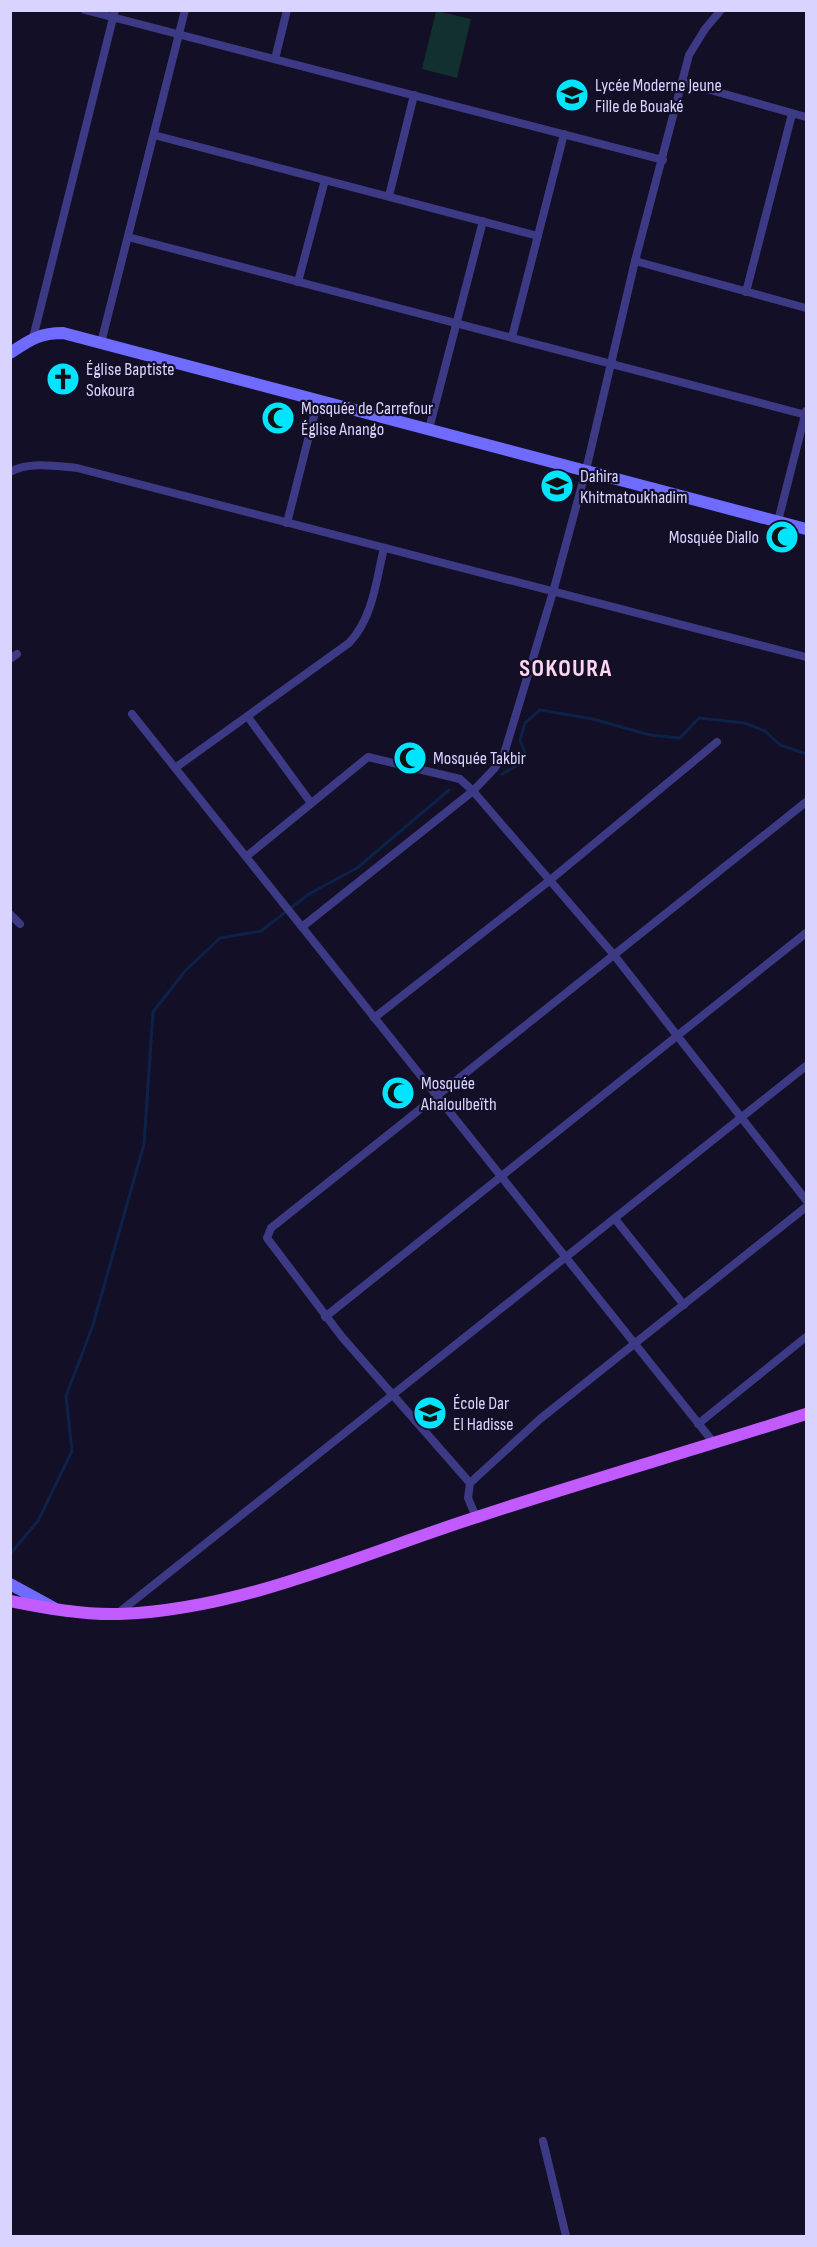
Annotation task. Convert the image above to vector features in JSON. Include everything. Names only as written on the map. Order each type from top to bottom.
[{"type":"main road","points":[[10,1600],[56,1609],[117,1614],[145,1612],[224,1599],[353,1560],[476,1517],[807,1414]]},
{"type":"street","points":[[85,10],[114,14],[179,34],[663,159]]},
{"type":"street","points":[[101,343],[185,10]]},
{"type":"street","points":[[275,59],[287,10]]},
{"type":"street","points":[[302,927],[473,791],[494,768],[506,748],[553,592],[586,470],[635,261],[689,55],[696,41],[721,10]]},
{"type":"street","points":[[33,338],[114,14]]},
{"type":"street","points":[[682,82],[807,117]]},
{"type":"street","points":[[389,196],[414,95]]},
{"type":"street","points":[[746,292],[792,114]]},
{"type":"street","points":[[512,338],[564,134]]},
{"type":"street","points":[[154,135],[538,236]]},
{"type":"street","points":[[298,282],[325,180]]},
{"type":"street","points":[[429,429],[483,221]]},
{"type":"street","points":[[128,237],[806,413],[778,521]]},
{"type":"street","points":[[635,261],[807,308]]},
{"type":"street","points":[[10,353],[33,338],[48,333],[63,333],[807,528]]},
{"type":"street","points":[[287,523],[318,400]]},
{"type":"street","points":[[10,472],[46,465],[76,468],[807,657]]},
{"type":"street","points":[[175,768],[349,644],[359,633],[366,620],[384,548]]},
{"type":"street","points":[[132,714],[714,1443]]},
{"type":"street","points":[[248,717],[311,803]]},
{"type":"street","points":[[374,1018],[549,881],[717,742]]},
{"type":"street","points":[[247,856],[368,757],[460,779],[473,791],[615,955],[807,1200]]},
{"type":"street","points":[[470,1483],[325,1317],[267,1238],[267,1233],[807,802]]},
{"type":"street","points":[[10,914],[20,924]]},
{"type":"street","points":[[325,1317],[807,933]]},
{"type":"street","points":[[117,1614],[807,1066]]},
{"type":"street","points":[[476,1517],[468,1498],[470,1483],[540,1419],[807,1207]]},
{"type":"street","points":[[615,1219],[684,1305]]},
{"type":"street","points":[[698,1424],[807,1337]]},
{"type":"street","points":[[10,1584],[56,1609]]},
{"type":"street","points":[[543,2141],[566,2236]]},
{"type":"green space","points":[[436,11],[471,19],[457,78],[422,69]]},
{"type":"waterway","points":[[502,774],[518,765],[525,753],[520,740],[525,723],[540,710],[593,719],[650,735],[680,738],[699,718],[745,723],[765,731],[780,745],[806,754]]},
{"type":"waterway","points":[[10,1554],[38,1521],[72,1451],[66,1396],[93,1325],[144,1144],[153,1012],[186,970],[220,938],[261,931],[309,894],[357,868],[449,790]]},
{"type":"place","name":"Lycée Moderne Jeune Fille de Bouaké","points":[[572,95]]},
{"type":"place","name":"Église Baptiste Sokoura","points":[[63,379]]},
{"type":"place","name":"Mosquée de Carrefour Église Anango","points":[[278,418]]},
{"type":"place","name":"Dahira Khitmatoukhadim","points":[[557,486]]},
{"type":"place","name":"Mosquée Diallo","points":[[782,537]]},
{"type":"place","name":"Mosquée Takbir","points":[[410,758]]},
{"type":"place","name":"Mosquée Ahaloulbeïth","points":[[398,1093]]},
{"type":"place","name":"École Dar El Hadisse","points":[[430,1413]]},
{"type":"district","name":"SOKOURA","points":[[566,668]]}]
